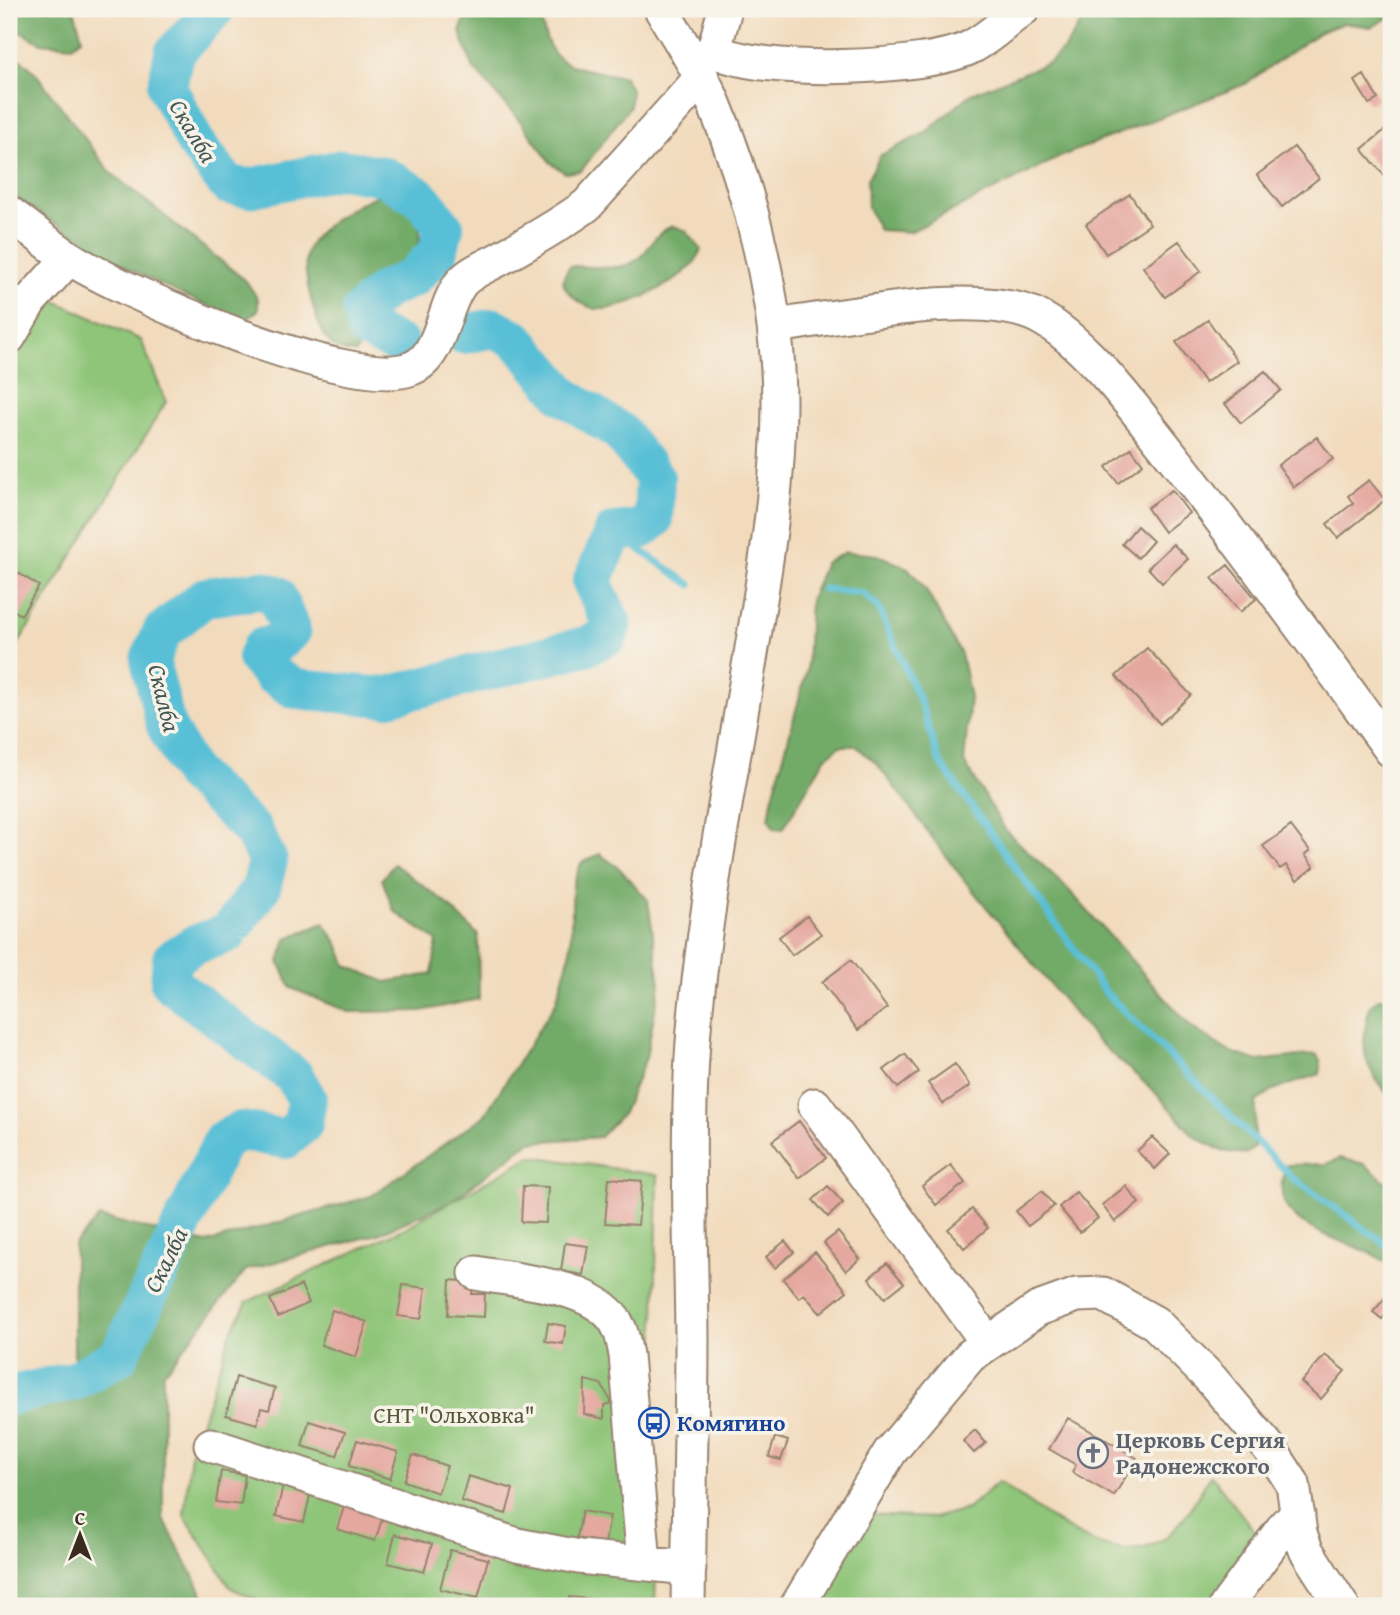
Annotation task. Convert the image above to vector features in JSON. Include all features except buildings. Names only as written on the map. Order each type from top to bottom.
[{"type":"street","points":[[661,9],[703,64],[736,162],[753,224],[774,326],[779,399],[777,466],[768,554],[716,861],[695,1017],[690,1148],[688,1606]]},
{"type":"street","points":[[9,212],[69,258],[140,295],[305,356],[382,374],[412,369],[429,358],[444,315],[463,280],[565,222],[587,205],[703,64],[725,9]]},
{"type":"street","points":[[703,64],[729,60],[785,68],[940,58],[972,47],[1023,9]]},
{"type":"street","points":[[9,337],[30,301],[69,258]]},
{"type":"street","points":[[774,326],[903,309],[966,305],[1002,308],[1035,316],[1057,329],[1125,396],[1241,544],[1391,750]]},
{"type":"street","points":[[815,1105],[987,1342]]},
{"type":"street","points":[[476,1273],[582,1295],[606,1310],[619,1327],[626,1355],[644,1563]]},
{"type":"street","points":[[797,1606],[890,1452],[970,1356],[987,1342],[1060,1299],[1103,1294],[1126,1304],[1155,1323],[1211,1379],[1270,1449],[1293,1484],[1306,1550],[1342,1606]]},
{"type":"street","points":[[211,1445],[517,1545],[579,1557],[689,1568]]},
{"type":"street","points":[[1226,1606],[1286,1524],[1298,1515]]},
{"type":"green space","points":[[9,9],[74,9],[82,38],[72,46],[41,43],[9,26]]},
{"type":"green space","points":[[497,9],[540,9],[543,29],[555,55],[576,67],[624,77],[631,89],[630,106],[581,171],[565,173],[550,162],[521,122],[473,68],[460,32],[466,15],[489,15]]},
{"type":"green space","points":[[1090,9],[1391,9],[1391,16],[1372,27],[1344,23],[1320,32],[1245,84],[1064,155],[910,232],[879,230],[868,208],[867,180],[881,155],[925,133],[971,94],[1050,62],[1064,49]]},
{"type":"green space","points":[[9,50],[34,71],[111,173],[246,281],[258,299],[258,310],[247,320],[215,309],[153,281],[94,248],[9,193]]},
{"type":"green space","points":[[379,195],[395,198],[410,206],[418,221],[420,241],[415,254],[406,264],[358,295],[351,307],[350,316],[362,341],[356,353],[346,352],[331,344],[320,326],[308,285],[307,251],[327,225]]},
{"type":"green space","points":[[673,226],[686,231],[701,249],[687,269],[660,288],[629,303],[598,309],[578,301],[565,287],[564,278],[570,266],[611,267],[632,263],[665,229]]},
{"type":"green space","points":[[9,280],[141,340],[166,402],[9,659]]},
{"type":"green space","points":[[845,552],[878,555],[908,568],[925,588],[961,654],[970,697],[964,762],[1006,831],[1067,888],[1191,1027],[1228,1051],[1258,1061],[1316,1054],[1321,1062],[1320,1074],[1273,1090],[1256,1102],[1254,1148],[1246,1154],[1222,1151],[1194,1136],[1154,1091],[1096,1040],[964,880],[877,764],[856,746],[840,746],[825,758],[783,829],[774,828],[769,819],[772,800],[807,669],[810,600],[825,563]]},
{"type":"green space","points":[[600,854],[620,869],[648,900],[660,984],[646,1058],[623,1113],[600,1137],[530,1142],[450,1202],[378,1234],[246,1270],[163,1374],[163,1518],[209,1606],[9,1606],[9,1396],[74,1380],[74,1245],[99,1217],[206,1243],[371,1196],[484,1116],[556,1002],[570,954],[573,885],[581,863]]},
{"type":"green space","points":[[394,864],[446,903],[478,935],[479,999],[421,1011],[349,1012],[291,988],[279,962],[287,938],[324,923],[338,944],[347,966],[386,982],[432,974],[437,941],[394,911],[382,879]]},
{"type":"green space","points":[[1380,998],[1391,1000],[1391,1098],[1374,1076],[1364,1045],[1370,1005]]},
{"type":"green space","name":"СНТ \"Ольховка\"","points":[[531,1156],[658,1175],[654,1368],[634,1492],[656,1572],[655,1606],[269,1606],[231,1588],[184,1515],[191,1453],[231,1332],[247,1302],[405,1228]]},
{"type":"green space","points":[[1340,1158],[1364,1164],[1391,1186],[1391,1266],[1376,1256],[1315,1230],[1298,1219],[1286,1206],[1281,1188],[1287,1165],[1326,1164]]},
{"type":"green space","points":[[1211,1475],[1266,1546],[1219,1606],[812,1606],[870,1515],[933,1518],[967,1509],[998,1482],[1074,1533],[1117,1549],[1137,1549],[1166,1538],[1187,1513]]},
{"type":"waterway","name":"Скалба","points":[[215,9],[174,53],[167,87],[196,144],[228,185],[249,188],[342,169],[383,176],[420,197],[444,227],[438,253],[412,278],[385,290],[361,311],[366,329],[400,345]]},
{"type":"waterway","name":"Скалба","points":[[9,1396],[74,1381],[119,1356],[223,1140],[241,1131],[286,1139],[303,1124],[307,1099],[294,1076],[170,983],[172,959],[194,945],[228,933],[261,888],[268,861],[253,831],[191,772],[166,726],[150,660],[162,632],[205,597],[261,590],[276,595],[291,631],[277,643],[261,648],[257,658],[271,674],[295,689],[384,697],[586,646],[608,636],[612,624],[592,582],[614,532],[642,529],[653,520],[655,478],[620,432],[564,396],[517,340],[495,328],[463,334]]},
{"type":"waterway","points":[[614,532],[691,585]]},
{"type":"waterway","points":[[824,589],[862,593],[878,607],[921,704],[939,761],[1105,992],[1293,1178],[1391,1248]]},
{"type":"place","name":"Комягино","points":[[654,1423]]},
{"type":"place","name":"Церковь Сергия Радонежского","points":[[1093,1453]]}]
